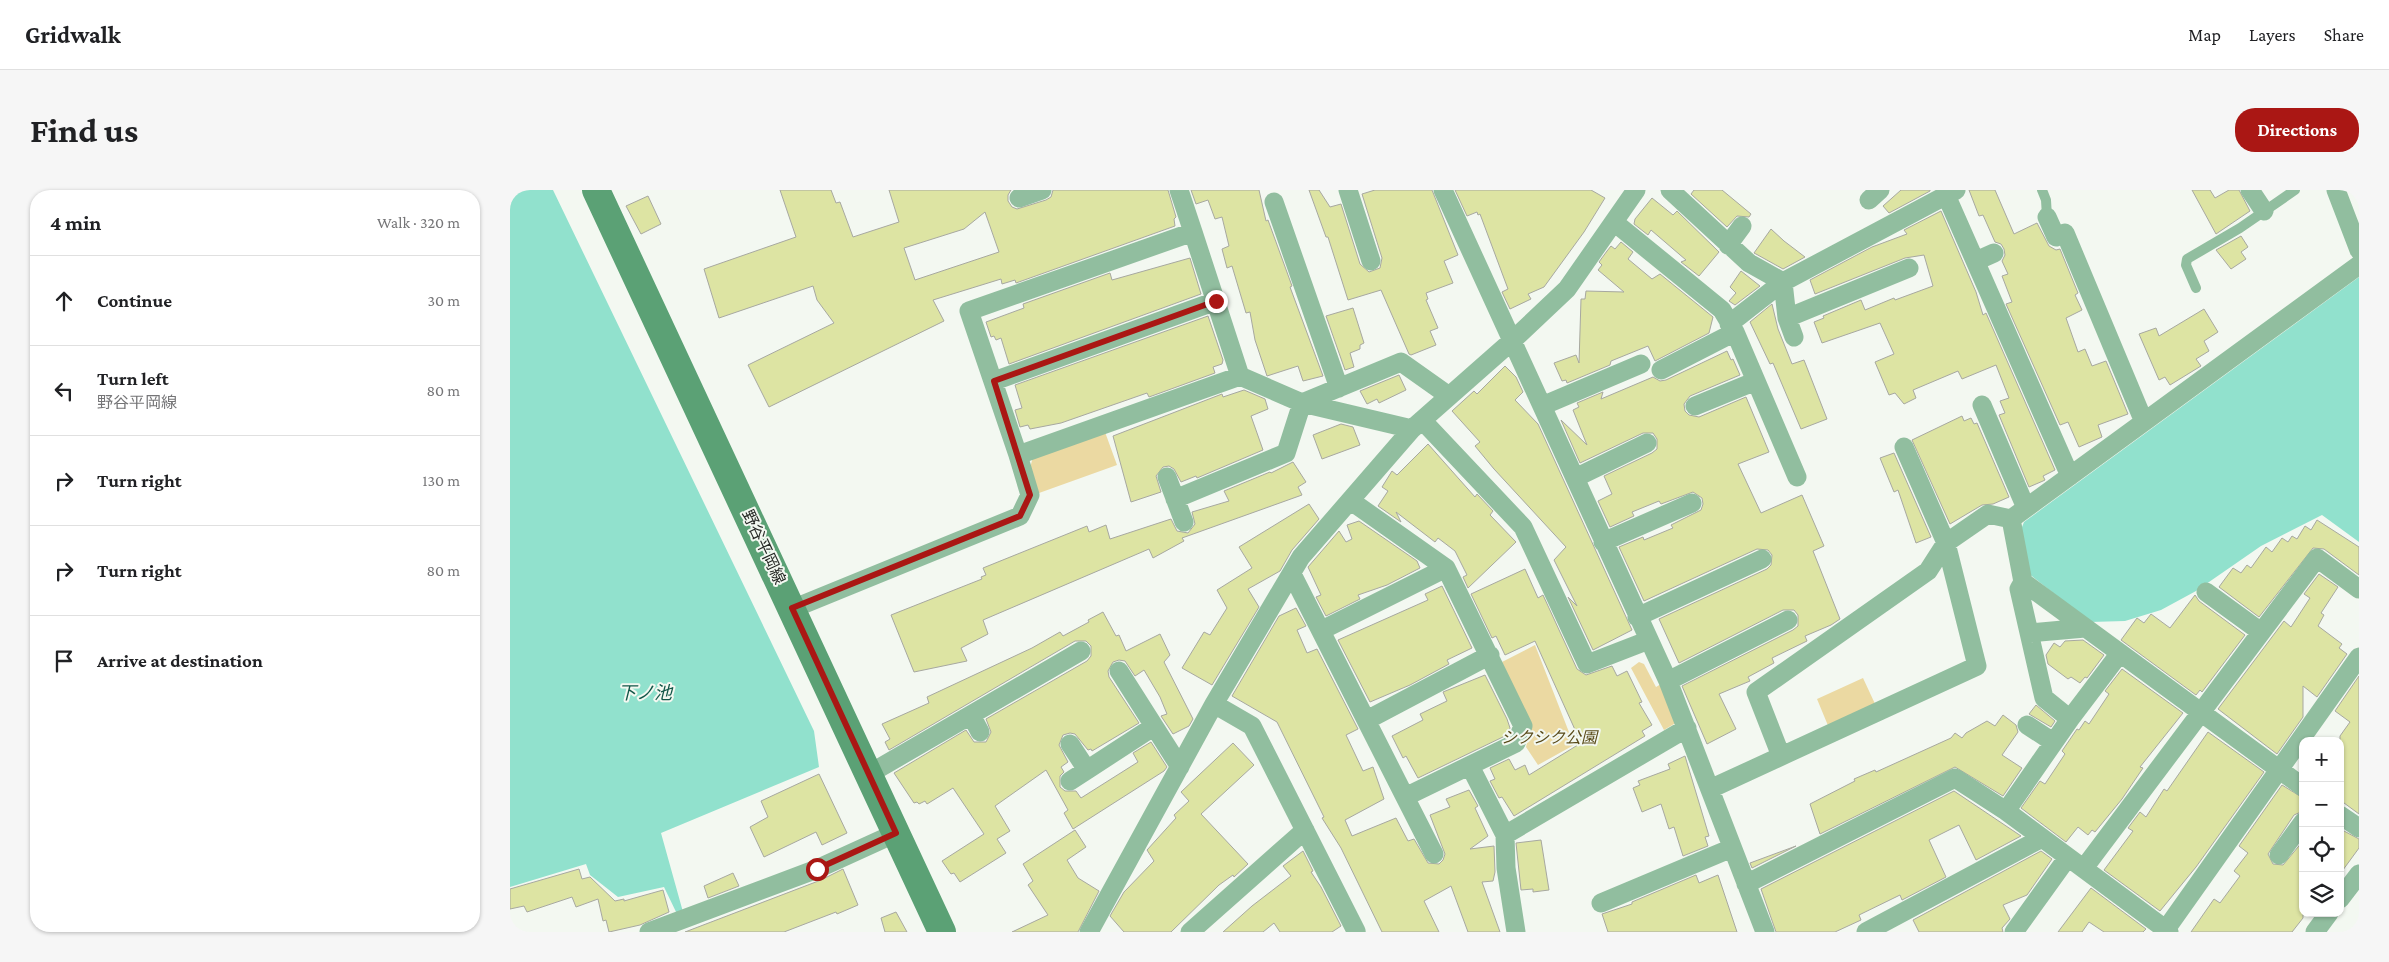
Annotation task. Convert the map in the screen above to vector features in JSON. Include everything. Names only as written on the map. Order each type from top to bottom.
[{"type":"main road","name":"野谷平岡線","points":[[596,190],[942,932]]},
{"type":"street","points":[[1019,198],[1040,190]]},
{"type":"street","points":[[1179,190],[1240,376]]},
{"type":"street","points":[[1348,190],[1371,261]]},
{"type":"street","points":[[1443,190],[1668,682],[1764,932]]},
{"type":"street","points":[[1092,931],[1214,704],[1301,557],[1417,424],[1513,340],[1566,288],[1636,190]]},
{"type":"street","points":[[1670,190],[1749,263],[1783,282]]},
{"type":"street","points":[[2250,190],[2264,211]]},
{"type":"street","points":[[2336,190],[2359,250]]},
{"type":"street","points":[[1662,370],[1732,328],[1783,282],[1951,193],[1976,261],[2022,346],[2070,476]]},
{"type":"street","points":[[1274,202],[1280,245],[1339,388]]},
{"type":"street","points":[[2047,217],[2056,237],[2065,233],[2144,422]]},
{"type":"street","points":[[1614,222],[1722,310],[1756,381],[1797,477]]},
{"type":"street","points":[[1728,245],[1742,226]]},
{"type":"street","points":[[792,608],[1020,516],[1030,495],[994,381],[969,311],[1193,232]]},
{"type":"street","points":[[1976,261],[1994,253]]},
{"type":"street","points":[[1781,756],[1756,692],[1928,571],[1946,543],[1988,514],[2011,519],[2359,265]]},
{"type":"street","points":[[1787,318],[1909,268]]},
{"type":"street","points":[[1783,282],[1787,318],[1794,337]]},
{"type":"street","points":[[994,381],[1216,301]]},
{"type":"street","points":[[1302,403],[1401,362],[1449,396]]},
{"type":"street","points":[[1542,406],[1641,364]]},
{"type":"street","points":[[1018,455],[1240,376],[1302,403],[1417,424],[1523,527],[1587,664],[1649,640]]},
{"type":"street","points":[[1695,406],[1756,381]]},
{"type":"street","points":[[1175,498],[1286,453],[1302,403]]},
{"type":"street","points":[[1982,406],[2026,508]]},
{"type":"street","points":[[1575,478],[1647,443]]},
{"type":"street","points":[[1710,789],[1977,666],[1946,543],[1904,447]]},
{"type":"street","points":[[1167,477],[1184,522]]},
{"type":"street","points":[[1351,501],[1446,568],[1524,726],[1516,743],[1405,797]]},
{"type":"street","points":[[1603,542],[1692,504]]},
{"type":"street","points":[[2011,519],[2023,582],[2020,589],[2044,698],[2070,719]]},
{"type":"street","points":[[2084,868],[2317,558],[2359,589]]},
{"type":"street","points":[[1637,617],[1762,559]]},
{"type":"street","points":[[1322,630],[1446,568]]},
{"type":"street","points":[[1292,574],[1434,854]]},
{"type":"street","points":[[2023,582],[2299,784]]},
{"type":"street","points":[[2206,592],[2261,632]]},
{"type":"street","points":[[1668,682],[1788,620]]},
{"type":"street","points":[[2030,633],[2085,628]]},
{"type":"street","points":[[869,774],[971,715],[1029,672],[1081,652]]},
{"type":"street","points":[[2006,811],[2053,742],[2120,653]]},
{"type":"street","points":[[1367,720],[1490,655]]},
{"type":"street","points":[[1746,884],[1955,778],[2006,811],[2166,931],[2359,657]]},
{"type":"street","points":[[1119,671],[1180,767]]},
{"type":"street","points":[[1214,704],[1252,726],[1356,932]]},
{"type":"street","points":[[971,715],[980,732]]},
{"type":"street","points":[[2026,725],[2053,742]]},
{"type":"street","points":[[1070,781],[1153,727]]},
{"type":"street","points":[[1505,835],[1687,728]]},
{"type":"street","points":[[1070,744],[1087,770]]},
{"type":"street","points":[[1470,766],[1505,835],[1506,868],[1516,932]]},
{"type":"street","points":[[2344,818],[2359,828]]},
{"type":"street","points":[[2279,855],[2299,827]]},
{"type":"street","points":[[1190,932],[1304,830]]},
{"type":"street","points":[[649,932],[817,869],[896,833]]},
{"type":"street","points":[[1875,930],[2042,838]]},
{"type":"street","points":[[1601,903],[1732,848]]},
{"type":"street","points":[[2014,932],[2068,857]]},
{"type":"street","points":[[2344,894],[2359,874]]},
{"type":"street","points":[[2315,932],[2327,917]]},
{"type":"lane","points":[[2042,190],[2046,200],[2047,217]]},
{"type":"lane","points":[[2196,288],[2186,265],[2187,259],[2295,190]]},
{"type":"green space","points":[[1105,432],[1117,465],[1039,493],[1030,468],[1033,457]]},
{"type":"green space","name":"シクシク公園","points":[[1535,645],[1574,745],[1538,765],[1526,747],[1531,728],[1502,662]]},
{"type":"green space","points":[[1639,662],[1644,664],[1656,687],[1661,684],[1679,721],[1664,730],[1631,668]]},
{"type":"green space","points":[[1863,678],[1876,706],[1829,728],[1817,699]]},
{"type":"water","name":"下ノ池","points":[[510,190],[553,190],[814,731],[819,767],[661,833],[683,912],[678,916],[664,887],[618,897],[590,875],[586,864],[510,887]]},
{"type":"water","points":[[2359,277],[2359,542],[2322,515],[2261,546],[2196,591],[2161,610],[2125,621],[2090,622],[2028,573],[2020,532],[2024,522]]},
{"type":"building","points":[[780,190],[831,190],[836,203],[840,202],[853,237],[899,222],[889,190],[1011,190],[1008,195],[1008,201],[1012,207],[1017,209],[1046,200],[1051,197],[1053,190],[1168,190],[1176,217],[1174,219],[1175,226],[1016,283],[1015,280],[1002,284],[1001,279],[933,300],[944,321],[769,407],[748,365],[834,323],[817,300],[813,286],[719,318],[704,269],[796,237]],"holes":[[[985,212],[999,252],[915,280],[904,248],[964,229]]]},
{"type":"building","points":[[1191,190],[1259,190],[1266,221],[1268,220],[1292,286],[1290,287],[1323,376],[1303,381],[1298,366],[1267,376],[1255,340],[1250,312],[1246,313],[1232,266],[1227,268],[1222,249],[1229,246],[1222,217],[1215,219],[1208,200],[1196,204]]},
{"type":"building","points":[[1309,190],[1319,190],[1330,207],[1341,204],[1360,264],[1369,272],[1380,268],[1382,258],[1362,194],[1375,190],[1432,190],[1458,255],[1444,261],[1453,283],[1426,293],[1428,299],[1426,300],[1438,328],[1430,331],[1436,345],[1411,355],[1409,354],[1381,290],[1348,300],[1328,237],[1326,237]]},
{"type":"building","points":[[1455,190],[1591,190],[1605,198],[1584,232],[1544,287],[1528,294],[1531,299],[1510,309],[1502,292],[1508,289],[1480,214],[1478,215],[1477,212],[1467,216]]},
{"type":"building","points":[[1694,190],[1722,190],[1751,214],[1749,217],[1737,216],[1727,227],[1691,194]]},
{"type":"building","points":[[1901,190],[1930,191],[1889,213],[1883,206]]},
{"type":"building","points":[[1969,190],[1995,190],[2014,234],[2037,223],[2049,246],[2056,250],[2060,249],[2078,293],[2075,295],[2082,310],[2066,318],[2078,352],[2085,349],[2092,366],[2106,361],[2128,414],[2098,425],[2102,437],[2079,447],[2068,422],[2060,425],[2006,304],[2012,302],[2002,276],[2008,274],[2002,261],[2005,255],[2004,249],[2001,244],[1995,242],[1983,215],[1979,216]]},
{"type":"building","points":[[2192,190],[2210,190],[2215,198],[2229,190],[2239,190],[2250,211],[2216,234]]},
{"type":"building","points":[[648,196],[661,224],[641,234],[626,206]]},
{"type":"building","points":[[1652,198],[1673,215],[1677,211],[1719,252],[1699,276],[1681,262],[1686,260],[1651,230],[1648,235],[1634,224],[1635,219]]},
{"type":"building","points":[[1941,211],[1976,292],[1983,315],[1986,313],[2055,470],[2043,476],[2045,480],[2029,487],[1999,415],[2005,413],[2000,401],[2009,398],[1996,365],[1962,379],[1958,371],[1913,390],[1916,398],[1904,404],[1895,393],[1889,395],[1875,362],[1894,354],[1880,323],[1822,343],[1814,322],[1824,318],[1823,316],[1861,300],[1865,310],[1894,298],[1895,300],[1933,286],[1924,255],[1905,258],[1815,294],[1810,280],[1872,247],[1907,234],[1904,230]]},
{"type":"building","points":[[1771,229],[1805,257],[1783,269],[1754,253]]},
{"type":"building","points":[[2241,236],[2248,247],[2241,252],[2246,259],[2231,269],[2216,250]]},
{"type":"building","points":[[1621,242],[1633,252],[1628,259],[1652,279],[1660,274],[1713,317],[1709,333],[1655,361],[1648,346],[1611,361],[1610,365],[1567,383],[1566,380],[1562,381],[1554,363],[1576,355],[1579,363],[1581,299],[1585,299],[1586,291],[1624,292],[1598,270],[1602,265],[1599,262],[1611,246],[1615,249]]},
{"type":"building","points":[[1190,258],[1201,294],[1009,364],[1001,338],[996,340],[994,336],[991,337],[986,322],[1024,308],[1023,304],[1110,273],[1112,280]]},
{"type":"building","points":[[1741,271],[1760,286],[1735,305],[1729,301],[1736,293],[1730,287]]},
{"type":"building","points":[[1772,304],[1778,329],[1792,364],[1804,360],[1827,419],[1801,429],[1773,363],[1770,364],[1750,322]]},
{"type":"building","points":[[1353,308],[1364,343],[1360,345],[1360,349],[1350,353],[1354,367],[1345,370],[1326,316]]},
{"type":"building","points":[[2204,309],[2218,332],[2204,341],[2209,351],[2196,359],[2201,366],[2170,385],[2165,377],[2159,380],[2139,334],[2156,328],[2159,336]]},
{"type":"building","points":[[1208,316],[1223,360],[1222,364],[1213,367],[1215,373],[1149,397],[1147,393],[1061,423],[1030,429],[1028,425],[1020,427],[1015,410],[1022,408],[1015,385]]},
{"type":"building","points":[[1727,351],[1740,375],[1690,396],[1684,404],[1685,411],[1689,415],[1699,417],[1746,397],[1769,452],[1738,464],[1761,513],[1802,495],[1824,546],[1813,551],[1840,619],[1805,636],[1807,641],[1772,658],[1774,663],[1748,677],[1750,681],[1719,694],[1736,729],[1707,744],[1682,686],[1793,630],[1798,626],[1798,615],[1794,610],[1783,610],[1679,663],[1659,619],[1767,569],[1771,565],[1772,555],[1768,550],[1757,549],[1644,601],[1619,547],[1643,537],[1644,540],[1673,528],[1671,525],[1701,510],[1702,498],[1693,492],[1661,504],[1659,501],[1632,512],[1634,516],[1610,527],[1598,501],[1612,494],[1604,476],[1652,453],[1657,449],[1657,439],[1653,433],[1643,433],[1580,463],[1561,420],[1587,445],[1573,410],[1579,407],[1577,403],[1603,392],[1601,399],[1653,377],[1660,381],[1666,380]]},
{"type":"building","points":[[1505,366],[1516,377],[1523,392],[1515,400],[1538,424],[1632,630],[1593,650],[1568,597],[1577,606],[1554,560],[1566,547],[1494,469],[1475,446],[1480,442],[1452,411],[1474,391],[1477,394]]},
{"type":"building","points":[[1399,375],[1406,390],[1379,403],[1377,399],[1367,404],[1360,391]]},
{"type":"building","points":[[1244,390],[1265,399],[1268,409],[1251,416],[1263,450],[1197,478],[1196,476],[1181,482],[1174,469],[1169,466],[1163,467],[1156,476],[1161,492],[1131,502],[1113,436],[1222,394],[1223,397]]},
{"type":"building","points":[[1962,416],[1964,421],[1971,418],[1974,424],[1977,423],[2009,497],[1993,504],[1982,505],[1950,524],[1912,440]]},
{"type":"building","points":[[1341,424],[1353,427],[1360,445],[1322,459],[1313,435]]},
{"type":"building","points":[[1428,444],[1475,497],[1477,494],[1493,511],[1490,515],[1516,542],[1468,588],[1463,577],[1467,575],[1455,551],[1438,538],[1435,542],[1396,512],[1401,522],[1378,506],[1388,491],[1382,487],[1392,471],[1397,475]]},
{"type":"building","points":[[1894,453],[1931,537],[1916,543],[1898,490],[1894,492],[1880,458]]},
{"type":"building","points":[[1293,462],[1306,482],[1298,487],[1302,495],[1182,538],[1184,541],[1153,558],[1149,549],[983,620],[988,634],[961,648],[967,661],[914,672],[891,615],[982,579],[981,577],[986,575],[983,568],[1087,526],[1089,532],[1106,525],[1110,539],[1171,519],[1177,531],[1188,533],[1195,524],[1192,512],[1229,501],[1224,491],[1271,473]]},
{"type":"building","points":[[1309,504],[1319,519],[1292,550],[1280,571],[1248,589],[1259,607],[1212,685],[1182,668],[1204,632],[1210,635],[1227,608],[1217,590],[1252,568],[1239,547]]},
{"type":"building","points":[[2317,520],[2359,547],[2359,575],[2324,549],[2313,548],[2259,617],[2219,587],[2233,568],[2241,573],[2247,565],[2251,568],[2266,547],[2272,552],[2282,538],[2288,542],[2292,536],[2297,539],[2305,526],[2311,530]]},
{"type":"building","points":[[1359,521],[1417,561],[1420,568],[1387,585],[1358,595],[1360,599],[1326,616],[1316,597],[1321,595],[1308,567],[1339,531],[1346,542],[1352,539],[1347,525]]},
{"type":"building","points":[[1525,569],[1538,598],[1543,595],[1577,669],[1586,675],[1612,666],[1617,676],[1627,671],[1642,702],[1639,703],[1652,725],[1642,731],[1645,736],[1514,816],[1502,797],[1499,798],[1490,781],[1495,779],[1490,768],[1509,759],[1515,770],[1525,765],[1529,775],[1581,743],[1535,641],[1505,655],[1496,636],[1492,638],[1471,594]]},
{"type":"building","points":[[2319,574],[2338,587],[2321,613],[2324,615],[2318,626],[2342,644],[2339,648],[2347,654],[2317,697],[2303,686],[2303,717],[2277,754],[2218,709],[2284,621],[2291,627],[2310,598],[2304,594]]},
{"type":"building","points":[[1442,586],[1472,648],[1447,660],[1449,664],[1410,685],[1370,702],[1338,640],[1428,600],[1425,594]]},
{"type":"building","points":[[2195,595],[2199,601],[2245,635],[2202,692],[2200,690],[2196,695],[2121,640],[2137,618],[2144,623],[2151,614],[2170,628]]},
{"type":"building","points":[[1296,608],[1306,626],[1297,630],[1307,653],[1317,649],[1358,729],[1346,735],[1363,771],[1373,767],[1384,799],[1345,820],[1352,836],[1396,818],[1408,841],[1414,839],[1428,863],[1439,864],[1445,854],[1430,815],[1450,807],[1446,799],[1469,790],[1478,806],[1475,808],[1488,836],[1470,849],[1494,846],[1495,872],[1493,881],[1482,882],[1500,932],[1468,932],[1451,886],[1424,901],[1439,932],[1382,932],[1341,848],[1322,818],[1324,817],[1277,722],[1232,696],[1279,616]]},
{"type":"building","points":[[1103,612],[1116,636],[1119,635],[1126,651],[1160,634],[1170,655],[1164,662],[1193,719],[1189,726],[1173,734],[1161,716],[1167,714],[1160,697],[1144,670],[1135,676],[1125,661],[1113,662],[1108,671],[1109,677],[1139,723],[1092,751],[1091,749],[1088,750],[1075,734],[1063,735],[1059,745],[1068,762],[1061,767],[1064,772],[1060,776],[1060,787],[1065,791],[1076,791],[1081,798],[1138,762],[1133,753],[1151,742],[1167,767],[1164,771],[1073,829],[1064,813],[1068,810],[1046,770],[995,806],[1010,831],[997,839],[1006,853],[960,882],[954,873],[951,874],[942,861],[984,834],[953,788],[927,804],[925,801],[919,804],[917,802],[914,803],[894,773],[966,730],[974,742],[986,742],[991,732],[986,719],[1087,661],[1091,656],[1091,646],[1086,641],[1075,641],[889,750],[885,742],[890,739],[882,724],[929,703],[927,697],[1032,648],[1060,632],[1063,636]]},
{"type":"building","points":[[2083,640],[2104,655],[2087,678],[2085,677],[2080,683],[2071,677],[2068,679],[2048,664],[2046,655],[2054,643],[2060,647],[2065,641]]},
{"type":"building","points":[[2122,669],[2183,713],[2140,767],[2143,768],[2122,799],[2095,832],[2092,830],[2088,835],[2078,827],[2066,842],[2021,808],[2040,781],[2045,784],[2065,754],[2062,751],[2077,729],[2079,730],[2085,721],[2089,724],[2109,694],[2105,691]]},
{"type":"building","points":[[1485,675],[1507,719],[1510,728],[1507,735],[1418,778],[1406,756],[1403,758],[1392,736],[1423,720],[1420,714],[1447,701],[1443,692]]},
{"type":"building","points":[[2359,676],[2359,814],[2344,803],[2344,737],[2340,736],[2350,722],[2335,711]]},
{"type":"building","points":[[2036,705],[2055,721],[2051,727],[2029,714]]},
{"type":"building","points":[[2003,715],[2016,725],[2018,732],[2002,755],[2022,768],[2003,796],[1955,767],[1820,834],[1810,804],[1855,781],[1854,779],[1875,770],[1876,772],[1951,738],[1955,733],[1962,738],[1966,733],[1987,721],[1995,726]]},
{"type":"building","points":[[2208,732],[2264,772],[2196,867],[2160,911],[2104,870],[2133,831],[2128,828],[2140,812],[2146,817],[2164,789],[2167,791]]},
{"type":"building","points":[[1233,743],[1254,765],[1201,814],[1248,864],[1234,877],[1233,875],[1219,885],[1171,932],[1124,932],[1110,916],[1124,892],[1154,861],[1147,850],[1176,818],[1174,815],[1189,801],[1181,792]]},
{"type":"building","points":[[1685,756],[1709,836],[1705,837],[1708,846],[1683,856],[1674,827],[1669,829],[1661,804],[1642,812],[1633,788],[1640,785],[1638,781],[1670,769],[1668,764]]},
{"type":"building","points":[[819,774],[847,833],[822,845],[816,832],[764,857],[750,827],[768,817],[761,801]]},
{"type":"building","points":[[2282,785],[2299,796],[2299,813],[2294,815],[2268,854],[2273,864],[2283,865],[2299,846],[2299,917],[2303,918],[2292,932],[2191,932],[2214,899],[2220,903],[2240,876],[2234,871],[2248,853],[2239,846]]},
{"type":"building","points":[[1954,791],[2021,836],[1976,860],[1959,825],[1929,840],[1946,877],[1902,900],[1900,895],[1859,915],[1861,920],[1835,932],[1776,932],[1761,889]]},
{"type":"building","points":[[1075,830],[1086,847],[1067,860],[1078,878],[1099,891],[1078,932],[1012,932],[1048,915],[1028,885],[1033,881],[1023,864]]},
{"type":"building","points":[[2344,831],[2359,839],[2359,848],[2344,869]]},
{"type":"building","points":[[1541,840],[1549,890],[1533,892],[1533,889],[1521,890],[1516,843]]},
{"type":"building","points":[[1796,846],[1752,868],[1750,863]]},
{"type":"building","points":[[1303,851],[1313,871],[1311,872],[1341,926],[1332,932],[1280,932],[1274,923],[1263,932],[1223,932],[1252,906],[1291,876],[1283,866]]},
{"type":"building","points":[[2041,851],[2052,859],[2027,895],[2003,905],[2010,919],[2002,928],[2003,932],[1919,932],[1913,920]]},
{"type":"building","points":[[579,869],[582,879],[590,877],[615,901],[624,899],[624,901],[663,890],[669,912],[640,925],[609,932],[606,920],[603,921],[598,899],[576,907],[572,897],[527,912],[524,906],[510,909],[510,889]]},
{"type":"building","points":[[843,869],[858,905],[837,914],[836,912],[784,932],[685,932],[821,880]]},
{"type":"building","points":[[733,873],[739,886],[708,898],[704,886]]},
{"type":"building","points":[[1696,875],[1699,883],[1718,875],[1737,932],[1608,932],[1602,914],[1632,904],[1632,902]]},
{"type":"building","points":[[2091,888],[2146,929],[2143,932],[2104,932],[2089,922],[2082,932],[2058,932]]},
{"type":"building","points":[[896,912],[907,932],[885,932],[881,918]]},
{"type":"route","points":[[817,869],[896,833],[792,608],[1020,516],[1030,495],[994,381],[1216,301]]}]
